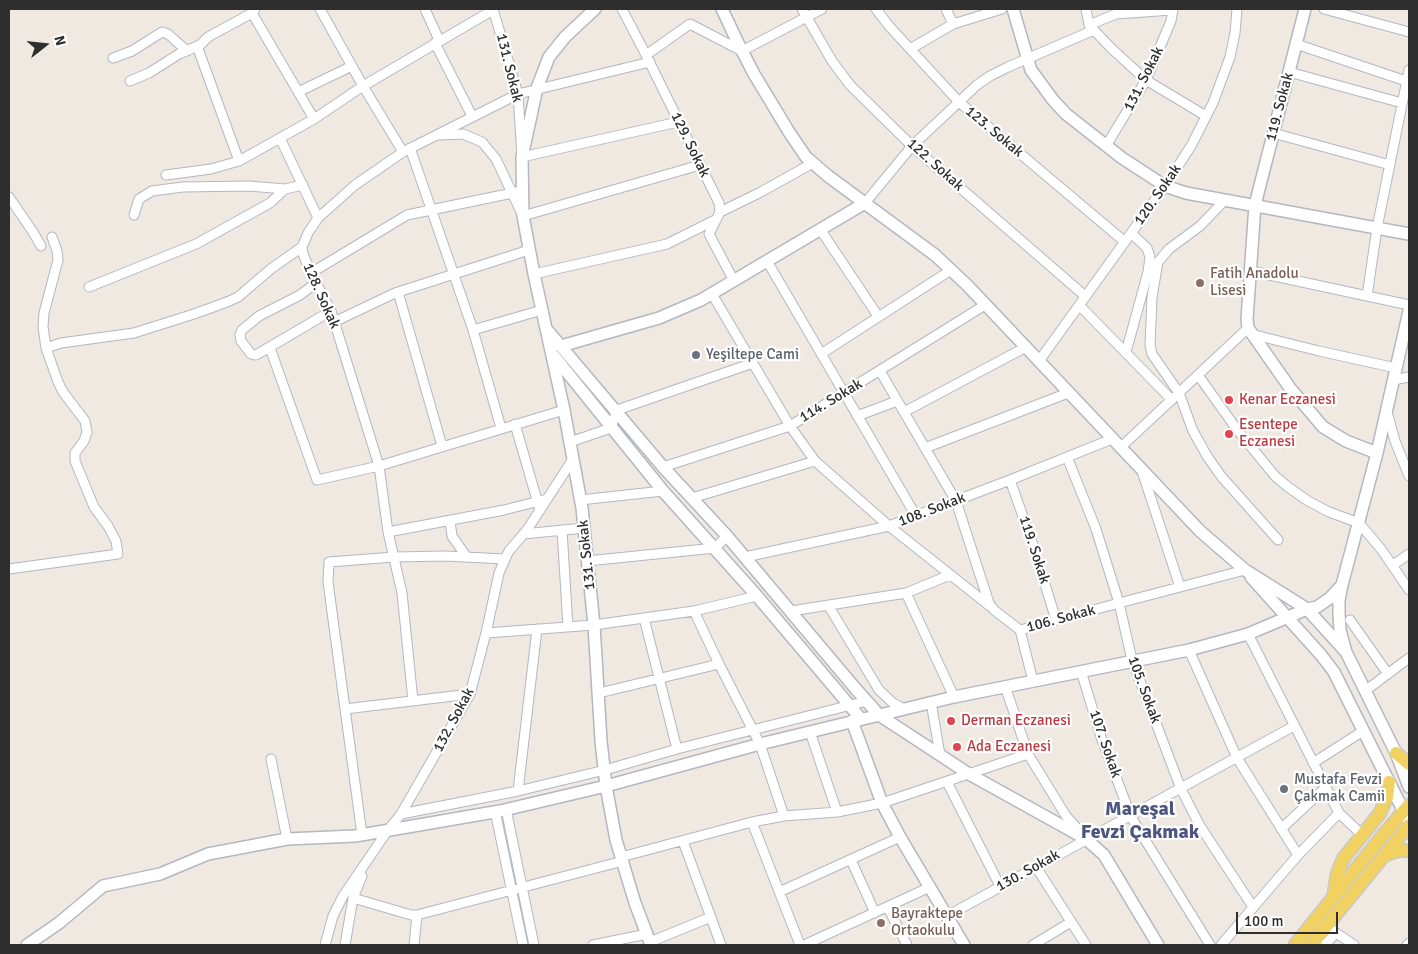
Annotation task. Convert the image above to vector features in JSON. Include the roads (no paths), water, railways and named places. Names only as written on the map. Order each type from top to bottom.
[{"type":"main road","points":[[1396,753],[1409,764]]},
{"type":"main road","points":[[1333,895],[1337,874],[1343,859],[1380,813],[1387,797],[1389,782]]},
{"type":"main road","points":[[1295,945],[1333,895],[1407,808]]},
{"type":"main road","points":[[1311,945],[1331,929],[1383,856],[1409,824]]},
{"type":"main road","points":[[1383,856],[1400,850],[1409,851]]},
{"type":"street","points":[[320,9],[363,86],[406,150],[431,209],[454,274],[473,330],[501,428]]},
{"type":"street","points":[[425,9],[437,41],[472,116]]},
{"type":"street","points":[[166,174],[211,170],[239,161],[314,119],[363,86],[493,9]]},
{"type":"street","name":"131. Sokak","points":[[493,9],[518,94],[522,158]]},
{"type":"street","name":"131. Sokak","points":[[595,9],[565,37],[549,57],[537,88],[522,158],[517,192],[553,355],[580,500],[594,625],[601,741],[606,786],[616,840],[635,903],[650,940]]},
{"type":"street","name":"129. Sokak","points":[[622,9],[719,203],[718,216],[709,234],[734,281]]},
{"type":"street","points":[[722,9],[742,51],[789,132],[806,157],[935,255],[967,285],[1200,531],[1245,570],[1308,609],[1346,652]]},
{"type":"street","points":[[742,51],[804,12],[822,9]]},
{"type":"street","name":"123. Sokak","points":[[876,9],[959,102],[1125,242]]},
{"type":"street","points":[[946,9],[953,24]]},
{"type":"street","points":[[910,49],[953,24],[1002,9]]},
{"type":"street","points":[[1013,9],[1027,60],[1053,100],[1066,114],[1106,146],[1165,186],[1186,193],[1409,234]]},
{"type":"street","points":[[1086,9],[1091,27],[1146,80],[1206,116]]},
{"type":"street","points":[[561,346],[659,318],[712,294],[865,203],[912,146],[977,85],[990,76],[1027,60],[1116,14],[1173,9]]},
{"type":"street","name":"131. Sokak","points":[[1106,146],[1146,80],[1171,21],[1173,9]]},
{"type":"street","name":"120. Sokak","points":[[1039,361],[1192,146],[1230,57],[1237,9]]},
{"type":"street","name":"119. Sokak","points":[[1255,205],[1305,9]]},
{"type":"street","points":[[1324,9],[1409,32]]},
{"type":"street","points":[[130,81],[149,73],[197,46],[208,37],[253,11],[314,119]]},
{"type":"street","name":"122. Sokak","points":[[804,12],[832,61],[850,84],[912,146],[1085,296]]},
{"type":"street","points":[[537,88],[648,59],[690,24],[742,51]]},
{"type":"street","points":[[114,58],[132,52],[162,32],[168,34],[187,51]]},
{"type":"street","points":[[1296,44],[1408,82]]},
{"type":"street","points":[[197,46],[239,161]]},
{"type":"street","points":[[298,92],[352,66]]},
{"type":"street","points":[[1367,296],[1377,228],[1409,70]]},
{"type":"street","points":[[1290,72],[1402,103]]},
{"type":"street","name":"128. Sokak","points":[[413,701],[406,618],[399,574],[388,532],[379,466],[331,311],[311,272],[303,254],[302,246],[318,218],[355,185],[406,150],[518,94],[537,88]]},
{"type":"street","points":[[522,158],[678,122]]},
{"type":"street","points":[[1274,133],[1390,165]]},
{"type":"street","points":[[311,272],[407,215],[517,192],[496,159],[482,142],[463,134],[436,135]]},
{"type":"street","points":[[280,138],[318,218]]},
{"type":"street","points":[[534,274],[667,244],[813,163]]},
{"type":"street","points":[[523,216],[700,166]]},
{"type":"street","points":[[134,216],[139,200],[152,191],[183,187],[249,186],[285,189],[302,186]]},
{"type":"street","points":[[89,287],[196,244],[270,203],[285,189]]},
{"type":"street","points":[[9,197],[42,246]]},
{"type":"street","points":[[1226,200],[1200,226],[1162,255],[1156,272],[1150,322],[1150,345],[1152,354],[1207,456],[1221,476],[1278,540]]},
{"type":"street","points":[[1255,205],[1247,319],[1249,331],[1296,396],[1323,427],[1346,442],[1377,453]]},
{"type":"street","points":[[820,229],[878,316]]},
{"type":"street","points":[[1126,352],[1148,272],[1150,257],[1147,248],[1131,233]]},
{"type":"street","points":[[9,569],[118,554],[116,541],[94,507],[76,461],[75,453],[84,441],[87,432],[85,421],[61,387],[46,348],[43,327],[44,313],[58,260],[52,237]]},
{"type":"street","points":[[46,348],[61,343],[134,333],[227,302],[238,297],[302,246]]},
{"type":"street","points":[[334,322],[398,292],[529,250]]},
{"type":"street","points":[[767,261],[916,516]]},
{"type":"street","points":[[821,354],[951,270]]},
{"type":"street","points":[[1251,271],[1409,305]]},
{"type":"street","points":[[316,283],[260,316],[242,330],[241,341],[251,354],[256,355],[331,311]]},
{"type":"street","points":[[398,292],[442,446]]},
{"type":"street","points":[[712,294],[790,426],[815,461],[889,526],[994,610]]},
{"type":"street","name":"114. Sokak","points":[[663,467],[790,426],[880,372],[984,305]]},
{"type":"street","points":[[1079,305],[1126,352],[1175,396]]},
{"type":"street","points":[[473,330],[542,310]]},
{"type":"street","points":[[1409,311],[1377,453],[1339,600],[1340,630],[1346,652],[1396,753],[1409,787]]},
{"type":"street","points":[[546,328],[617,410],[663,467],[727,536],[880,715],[970,774],[1086,839]]},
{"type":"street","points":[[1116,443],[1175,396],[1249,331]]},
{"type":"street","points":[[1249,331],[1319,351],[1396,368]]},
{"type":"street","points":[[904,412],[1026,347]]},
{"type":"street","points":[[270,348],[317,480],[379,466],[564,410]]},
{"type":"street","points":[[553,355],[663,491],[757,596],[849,705],[856,720],[882,803],[964,945]]},
{"type":"street","points":[[617,410],[753,363]]},
{"type":"street","name":"106. Sokak","points":[[880,372],[956,501],[989,602],[994,610],[1020,630],[1119,602],[1245,570]]},
{"type":"street","points":[[1198,375],[1238,431],[1275,476],[1308,501],[1329,512],[1359,523],[1393,565],[1409,590]]},
{"type":"street","points":[[1393,380],[1409,377]]},
{"type":"street","points":[[925,448],[1068,393]]},
{"type":"street","points":[[857,416],[897,401]]},
{"type":"street","points":[[1386,409],[1395,440],[1409,476]]},
{"type":"street","points":[[611,428],[617,410]]},
{"type":"street","points":[[388,532],[542,503],[515,424]]},
{"type":"street","points":[[570,442],[611,428]]},
{"type":"street","name":"108. Sokak","points":[[745,557],[889,526],[1067,457],[1116,443]]},
{"type":"street","name":"105. Sokak","points":[[1067,457],[1096,529],[1119,602],[1132,660],[1181,789],[1200,826],[1253,907]]},
{"type":"street","name":"132. Sokak","points":[[325,945],[333,916],[343,896],[401,814],[470,694],[499,573],[509,551],[523,534],[573,459]]},
{"type":"street","points":[[692,498],[815,461]]},
{"type":"street","points":[[1141,469],[1180,587]]},
{"type":"street","name":"119. Sokak","points":[[1010,480],[1032,542],[1056,620]]},
{"type":"street","points":[[580,500],[663,491]]},
{"type":"street","points":[[450,521],[452,536],[466,556]]},
{"type":"street","points":[[523,534],[584,528]]},
{"type":"street","points":[[562,530],[568,627]]},
{"type":"street","points":[[587,561],[715,548],[727,536]]},
{"type":"street","points":[[1393,565],[1409,554]]},
{"type":"street","points":[[362,834],[328,582],[329,562],[394,557],[466,556],[505,559]]},
{"type":"street","points":[[1245,570],[1334,672],[1389,782],[1407,808],[1409,824]]},
{"type":"street","points":[[791,611],[906,593],[950,574]]},
{"type":"street","points":[[27,945],[103,886],[160,874],[208,854],[287,839],[362,834],[501,810],[606,786],[760,744],[931,702],[1189,650],[1248,634],[1316,607],[1326,602],[1342,585]]},
{"type":"street","points":[[906,593],[954,697]]},
{"type":"street","points":[[486,633],[594,625],[694,610],[757,596]]},
{"type":"street","points":[[828,605],[879,690],[893,703],[904,709]]},
{"type":"street","points":[[694,610],[760,744],[784,816]]},
{"type":"street","points":[[1312,645],[1339,614]]},
{"type":"street","points":[[644,618],[676,748]]},
{"type":"street","points":[[1350,620],[1388,674]]},
{"type":"street","points":[[518,791],[537,629]]},
{"type":"street","points":[[1020,630],[1032,681]]},
{"type":"street","points":[[1248,634],[1325,788],[1339,812],[1358,831]]},
{"type":"street","points":[[1189,650],[1237,758],[1298,856]]},
{"type":"street","points":[[1365,691],[1409,658]]},
{"type":"street","points":[[599,693],[719,664]]},
{"type":"street","name":"107. Sokak","points":[[1081,671],[1101,737],[1131,817],[1210,945]]},
{"type":"street","points":[[1005,686],[1028,754],[1066,816],[1086,839],[1104,855],[1158,945]]},
{"type":"street","points":[[345,709],[470,694]]},
{"type":"street","points":[[401,814],[518,791],[605,770],[676,748],[867,701]]},
{"type":"street","points":[[931,702],[940,755]]},
{"type":"street","name":"130. Sokak","points":[[947,916],[1086,839],[1131,817],[1294,726]]},
{"type":"street","points":[[1313,763],[1363,731]]},
{"type":"street","points":[[810,732],[836,812]]},
{"type":"street","points":[[353,898],[411,915],[417,914],[752,822],[784,816],[836,812],[882,803],[1028,754]]},
{"type":"street","points":[[270,759],[287,839]]},
{"type":"street","points":[[947,782],[1000,886]]},
{"type":"street","points":[[1280,829],[1325,788]]},
{"type":"street","points":[[501,810],[522,886],[534,945]]},
{"type":"street","points":[[501,810],[511,889],[523,945]]},
{"type":"street","points":[[1221,945],[1339,812]]},
{"type":"street","points":[[752,822],[800,945]]},
{"type":"street","points":[[779,892],[900,837]]},
{"type":"street","points":[[683,841],[721,945]]},
{"type":"street","points":[[345,945],[353,898],[377,846]]},
{"type":"street","points":[[851,860],[875,913]]},
{"type":"street","points":[[1036,867],[1086,945]]},
{"type":"street","points":[[804,945],[888,908],[930,887]]},
{"type":"street","points":[[888,908],[907,945]]},
{"type":"street","points":[[414,945],[417,914]]},
{"type":"street","points":[[593,945],[650,940],[711,917]]},
{"type":"street","points":[[1033,945],[1071,922]]},
{"type":"street","points":[[1325,945],[1331,929],[1354,945]]},
{"type":"place","name":"Fatih Anadolu Lisesi","points":[[1200,283]]},
{"type":"place","name":"Yeşiltepe Cami","points":[[696,355]]},
{"type":"place","name":"Kenar Eczanesi","points":[[1229,400]]},
{"type":"place","name":"Esentepe Eczanesi","points":[[1229,434]]},
{"type":"place","name":"Derman Eczanesi","points":[[951,721]]},
{"type":"place","name":"Ada Eczanesi","points":[[957,747]]},
{"type":"place","name":"Mustafa Fevzi Çakmak Camii","points":[[1284,789]]},
{"type":"place","name":"Bayraktepe Ortaokulu","points":[[881,923]]},
{"type":"district","name":"Mareşal Fevzi Çakmak","points":[[1140,822]]}]
